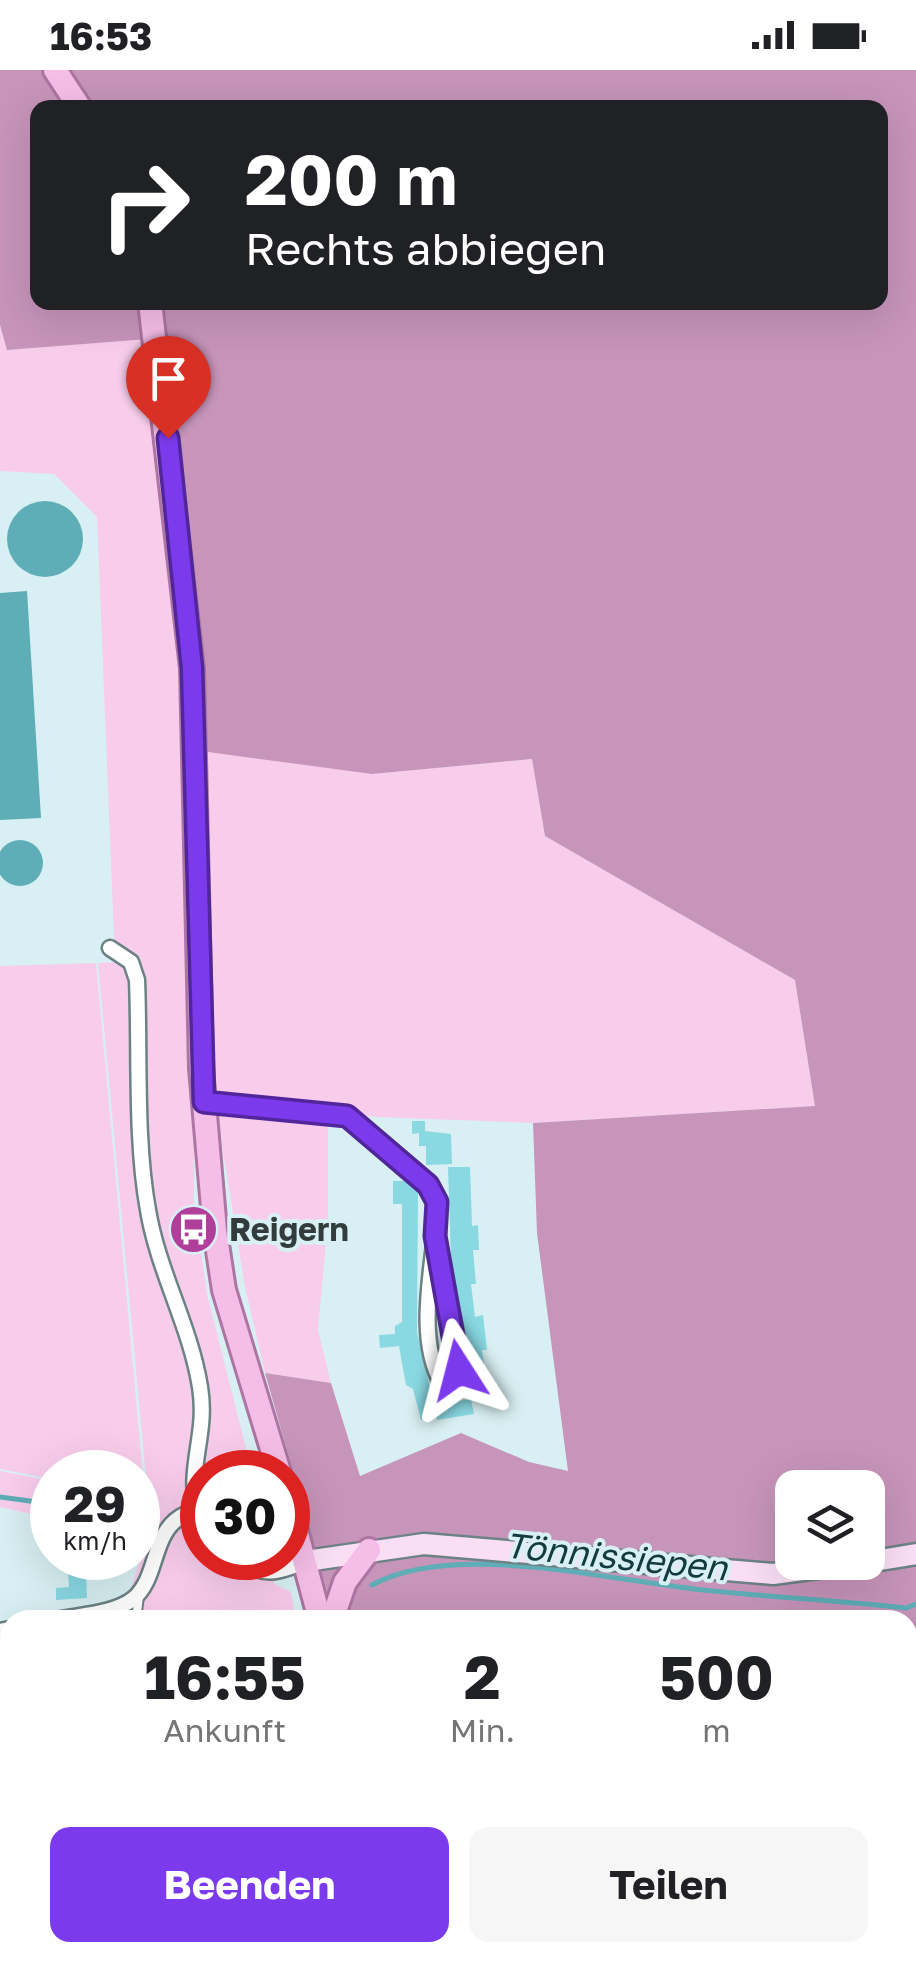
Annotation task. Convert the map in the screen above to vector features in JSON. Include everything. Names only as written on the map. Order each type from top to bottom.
[{"type":"main road","points":[[55,70],[75,100]]},
{"type":"main road","points":[[151,310],[192,668],[204,1102],[224,1290],[272,1450]]},
{"type":"main road","points":[[310,1560],[369,1550],[462,1546],[775,1574]]},
{"type":"main road","points":[[335,1610],[345,1582],[369,1550]]},
{"type":"main road","points":[[885,1559],[916,1554]]},
{"type":"main road","points":[[310,1578],[318,1610]]},
{"type":"street","points":[[110,948],[130,962],[137,980],[147,1207],[190,1340],[203,1411],[204,1430],[198,1450]]},
{"type":"street","points":[[204,1102],[347,1116],[432,1190],[438,1211],[435,1236],[429,1321],[437,1376],[445,1386],[453,1386],[459,1364],[435,1236]]},
{"type":"street","points":[[104,1610],[119,1607],[140,1592],[170,1525],[180,1518]]},
{"type":"lane","points":[[137,1610],[140,1592]]},
{"type":"shaded area","points":[[0,70],[916,70],[916,1610],[332,1610],[310,1532],[310,1450],[287,1450],[265,1373],[331,1383],[360,1476],[461,1433],[529,1462],[568,1471],[537,1233],[533,1123],[815,1106],[795,980],[545,836],[532,759],[372,774],[186,749],[148,339],[7,350],[0,325]]},
{"type":"shaded area","points":[[0,325],[8,350],[148,338],[372,774],[532,759],[545,836],[795,980],[815,1106],[533,1123],[376,1117],[194,1099],[194,1203],[207,1294],[246,1450],[180,1450],[180,1580],[275,1580],[273,1583],[291,1592],[294,1610],[114,1610],[125,1607],[133,1580],[160,1580],[160,1450],[143,1450],[98,963],[115,962],[97,517],[54,474],[0,471]]},
{"type":"shaded area","points":[[96,963],[141,1450],[30,1450],[30,1475],[0,1469],[0,966]]},
{"type":"shaded area","points":[[216,1108],[328,1118],[328,1220],[318,1330],[331,1383],[265,1373],[245,1287]]},
{"type":"shaded area","points":[[0,1471],[30,1477],[30,1514],[0,1507]]},
{"type":"water","points":[[45,501],[72,512],[83,539],[72,566],[45,577],[18,566],[7,539],[18,512]]},
{"type":"water","points":[[27,591],[41,818],[0,820],[0,593]]},
{"type":"water","points":[[11,842],[29,842],[41,854],[41,872],[29,884],[11,884],[-1,872],[-1,854]]},
{"type":"building","points":[[412,1121],[425,1121],[425,1131],[451,1134],[452,1164],[426,1165],[426,1146],[419,1146],[419,1133],[412,1134]]},
{"type":"building","points":[[448,1167],[470,1167],[472,1226],[478,1225],[479,1250],[473,1250],[476,1284],[471,1284],[475,1317],[483,1315],[487,1350],[482,1350],[488,1396],[474,1399],[451,1258]]},
{"type":"building","points":[[393,1181],[405,1181],[418,1192],[417,1332],[436,1414],[421,1420],[413,1389],[406,1385],[399,1346],[380,1348],[379,1335],[395,1334],[395,1326],[402,1322],[402,1204],[393,1204]]},
{"type":"building","points":[[471,1399],[474,1414],[437,1420],[435,1405]]},
{"type":"building","points":[[69,1580],[86,1580],[87,1598],[56,1600],[56,1588],[69,1587]]},
{"type":"waterway","name":"Tönnissiepen","points":[[0,1497],[30,1501]]},
{"type":"waterway","name":"Tönnissiepen","points":[[372,1585],[405,1572],[486,1564],[720,1592],[906,1608],[916,1604]]},
{"type":"place","name":"Reigern","points":[[194,1229]]},
{"type":"route","points":[[168,438],[192,668],[204,1102],[347,1116],[428,1185],[437,1202],[435,1236],[459,1370]]}]
